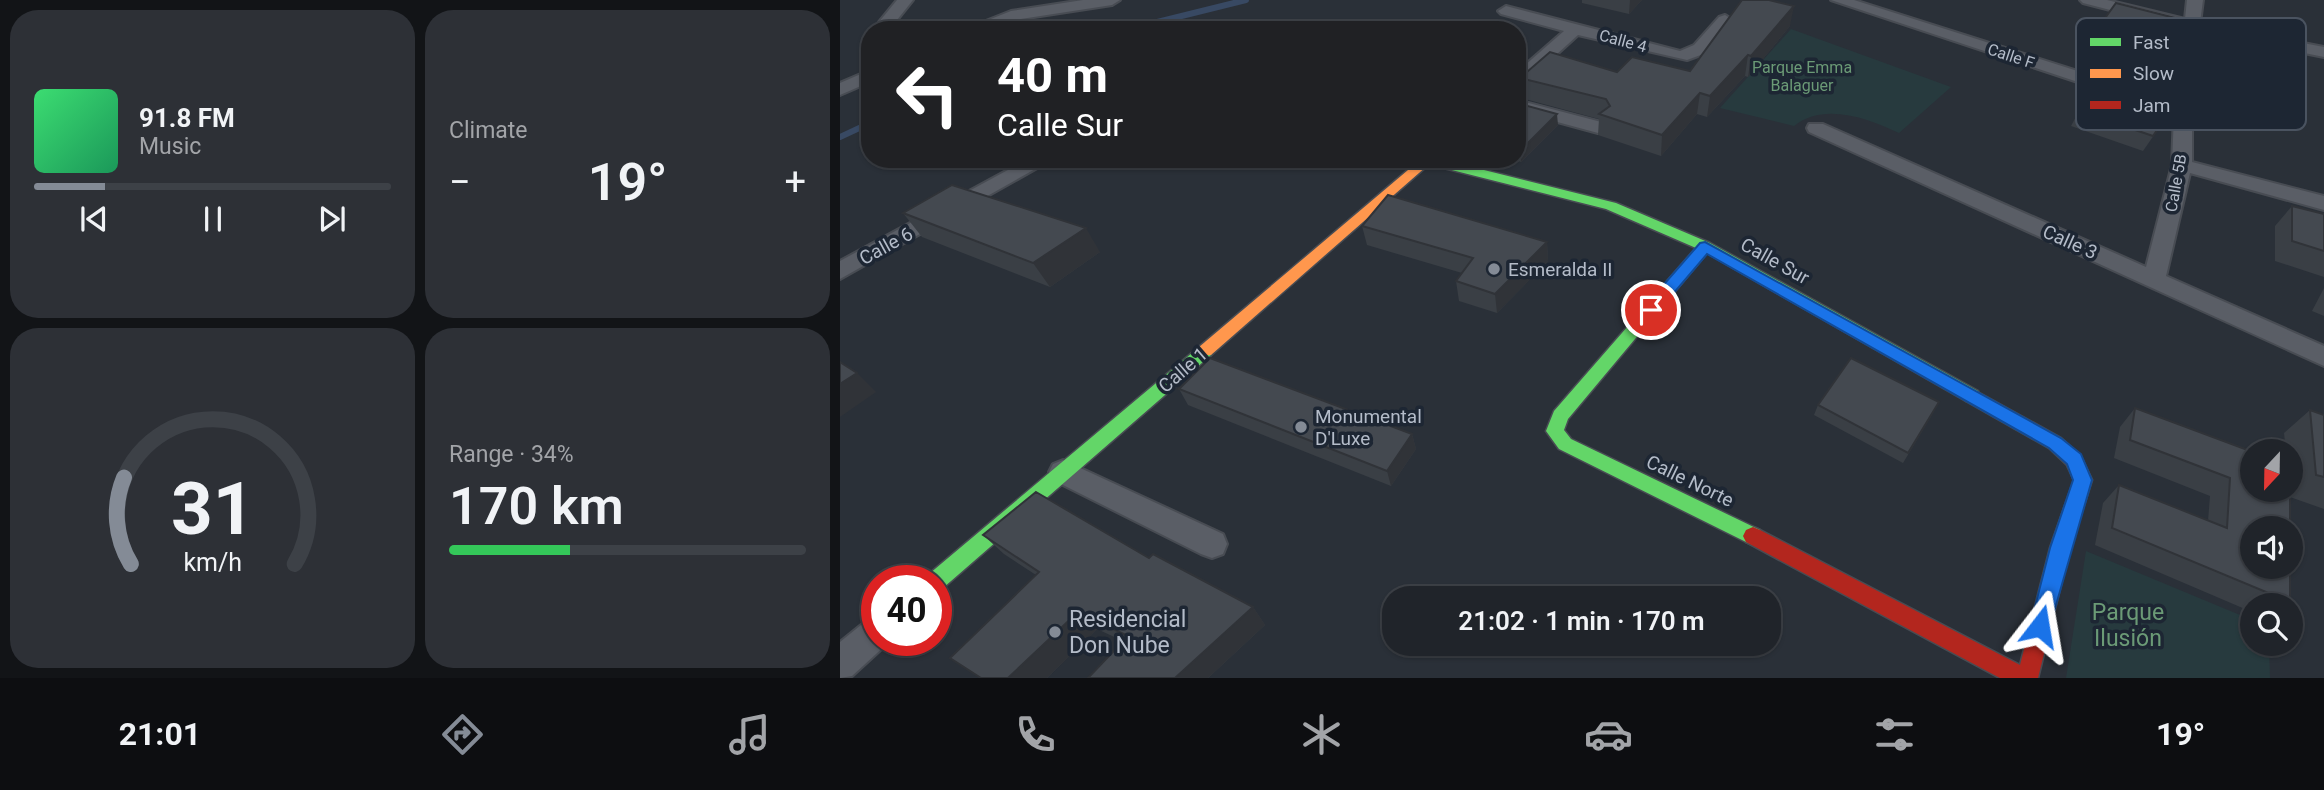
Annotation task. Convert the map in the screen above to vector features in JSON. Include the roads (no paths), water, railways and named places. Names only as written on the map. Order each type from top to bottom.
[{"type":"street","points":[[888,21],[905,0]]},
{"type":"street","points":[[997,21],[1011,16],[1112,0]]},
{"type":"street","name":"Calle F","points":[[1839,0],[2076,76]]},
{"type":"street","points":[[2088,0],[2161,18]]},
{"type":"street","name":"Calle 5B","points":[[2194,18],[2195,0]]},
{"type":"street","name":"Calle 4","points":[[1506,11],[1691,57],[1725,20]]},
{"type":"street","points":[[1526,73],[1576,29]]},
{"type":"street","points":[[2306,48],[2324,52]]},
{"type":"street","points":[[840,90],[861,80]]},
{"type":"street","points":[[1526,107],[1598,127]]},
{"type":"street","name":"Calle 3","points":[[1816,128],[2324,357]]},
{"type":"street","name":"Calle 5B","points":[[2154,280],[2182,165],[2183,130]]},
{"type":"street","points":[[2182,165],[2324,203]]},
{"type":"street","name":"Calle 6","points":[[840,271],[1027,168]]},
{"type":"street","name":"Calle 1","points":[[952,567],[1419,168]]},
{"type":"street","name":"Calle Sur","points":[[1460,168],[1611,206],[1705,246],[2055,443],[2074,460],[2083,480],[2060,548],[2027,678]]},
{"type":"street","name":"Calle Norte","points":[[1705,246],[1560,416],[1555,431],[1565,444],[1707,512],[2022,678]]},
{"type":"street","points":[[1063,472],[1212,544]]},
{"type":"street","points":[[856,678],[840,663],[861,645]]},
{"type":"waterway","points":[[1161,21],[1246,0]]},
{"type":"waterway","points":[[840,137],[861,127]]},
{"type":"place","name":"Esmeralda II","points":[[1494,269]]},
{"type":"place","name":"Monumental D'Luxe","points":[[1301,427]]},
{"type":"place","name":"Residencial Don Nube","points":[[1055,632]]},
{"type":"park label","name":"Parque Emma Balaguer","points":[[1802,76]]},
{"type":"park label","name":"Parque Ilusión","points":[[2128,625]]}]
